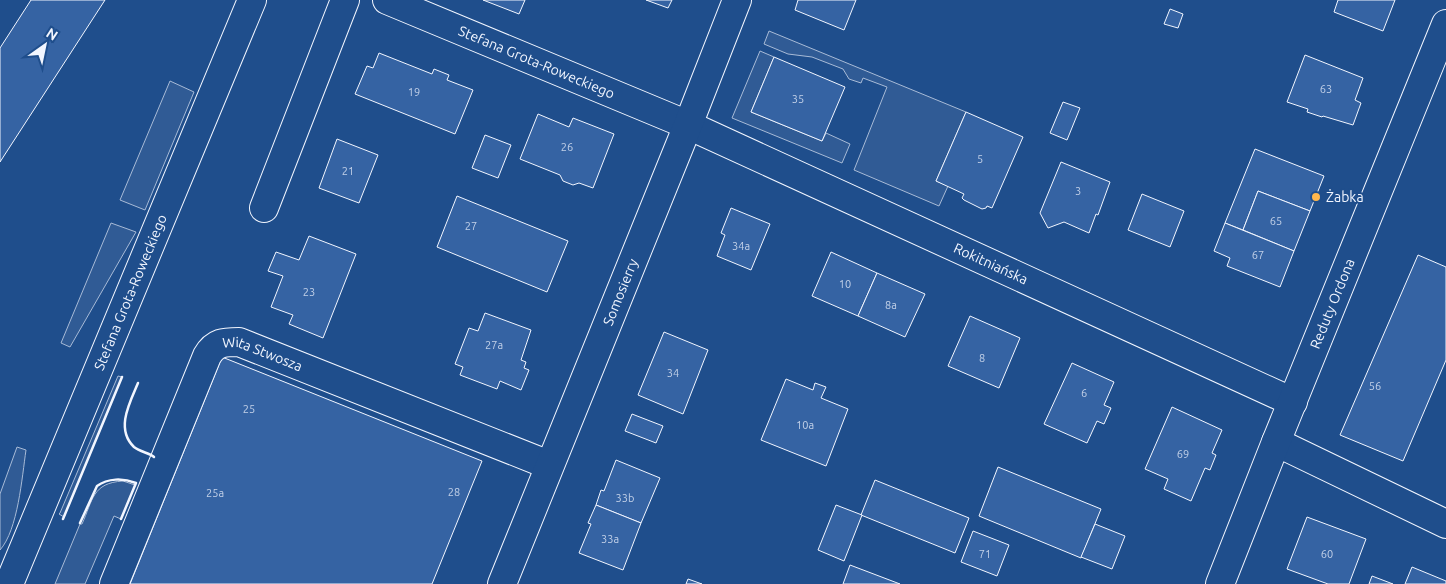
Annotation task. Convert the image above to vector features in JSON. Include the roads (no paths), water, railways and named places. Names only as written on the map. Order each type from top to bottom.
[{"type":"street","name":"Stefana Grota-Roweckiego","points":[[9,584],[252,0]]},
{"type":"street","points":[[264,208],[345,0]]},
{"type":"street","name":"Stefana Grota-Roweckiego","points":[[387,0],[688,125]]},
{"type":"street","name":"Somosierry","points":[[502,584],[737,0]]},
{"type":"street","name":"Reduty Ordona","points":[[1220,584],[1446,24]]},
{"type":"street","name":"Rokitniańska","points":[[688,125],[1293,402]]},
{"type":"street","name":"Wita Stwosza","points":[[114,584],[207,356],[212,348],[225,342],[239,342],[549,465]]},
{"type":"street","points":[[1276,442],[1446,524]]},
{"type":"place","name":"Żabka","points":[[1316,197]]}]
